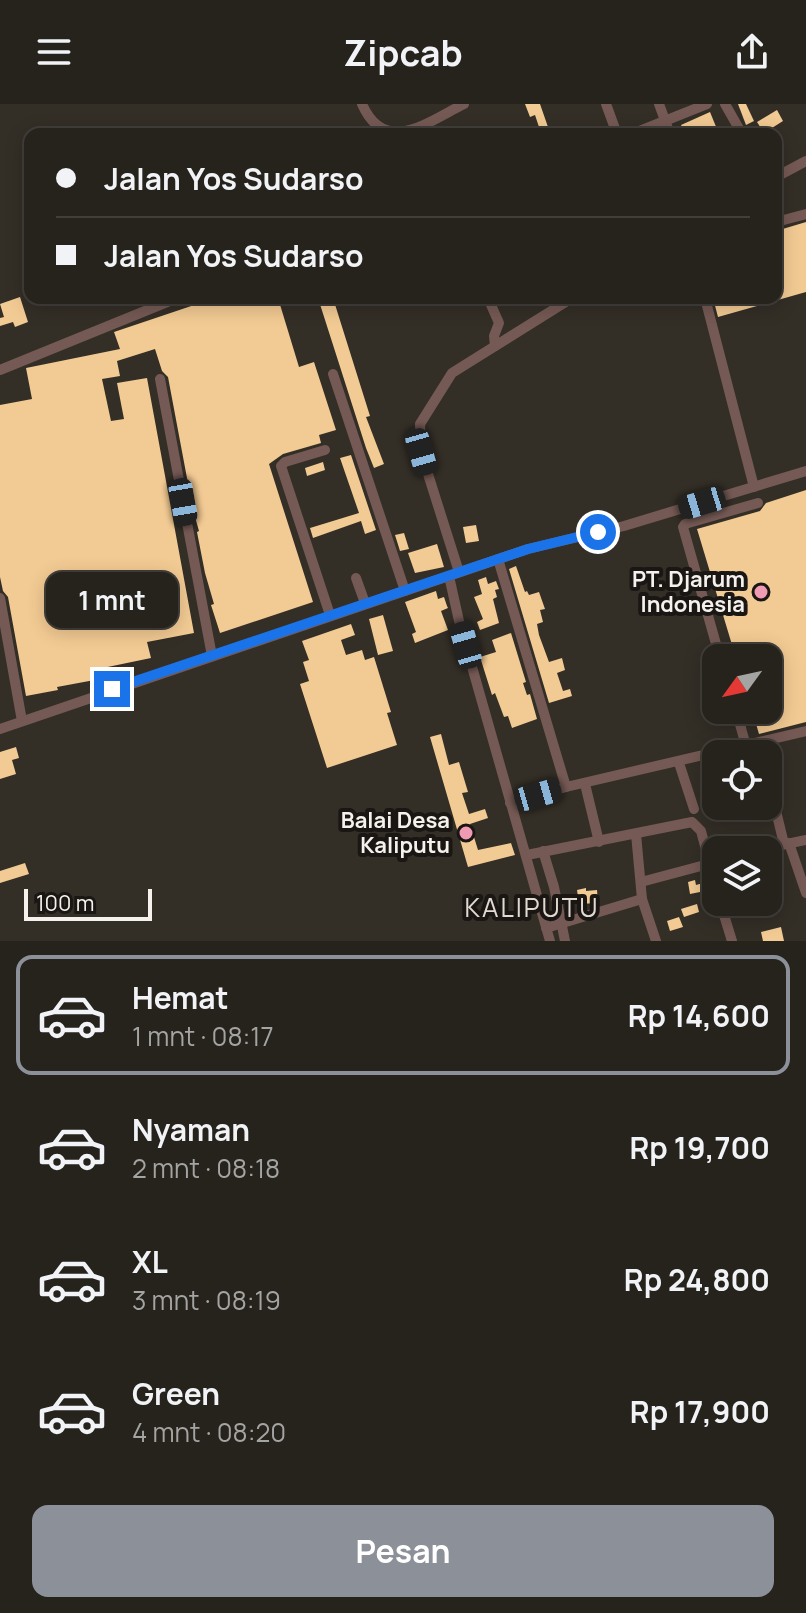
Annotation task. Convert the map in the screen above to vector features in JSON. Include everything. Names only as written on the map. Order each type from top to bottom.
[{"type":"street","points":[[362,104],[382,128]]},
{"type":"street","points":[[416,128],[464,104]]},
{"type":"street","points":[[606,104],[615,128]]},
{"type":"street","points":[[659,104],[668,128]]},
{"type":"street","points":[[649,128],[707,104]]},
{"type":"street","points":[[725,104],[739,128]]},
{"type":"street","points":[[782,174],[806,161]]},
{"type":"street","points":[[782,220],[806,214]]},
{"type":"street","points":[[0,370],[162,304]]},
{"type":"street","points":[[491,304],[499,323],[494,336],[495,346]]},
{"type":"street","points":[[550,941],[510,803],[421,452],[420,424],[452,373],[562,304]]},
{"type":"street","points":[[707,304],[754,487]]},
{"type":"street","points":[[333,374],[405,591]]},
{"type":"street","points":[[160,379],[212,656]]},
{"type":"street","points":[[325,450],[281,466],[330,615]]},
{"type":"street","points":[[0,729],[528,549],[624,526],[806,471]]},
{"type":"street","points":[[716,644],[683,527],[758,503]]},
{"type":"street","points":[[498,559],[566,787]]},
{"type":"street","points":[[356,578],[365,603]]},
{"type":"street","points":[[0,598],[22,721]]},
{"type":"street","points":[[782,740],[806,731]]},
{"type":"street","points":[[510,803],[566,787],[702,757]]},
{"type":"street","points":[[679,763],[694,809]]},
{"type":"street","points":[[585,784],[599,842]]},
{"type":"street","points":[[778,820],[806,893]]},
{"type":"street","points":[[527,855],[692,822],[703,836]]},
{"type":"street","points":[[636,834],[642,899],[656,941]]},
{"type":"street","points":[[782,844],[806,840]]},
{"type":"street","points":[[543,851],[565,941]]},
{"type":"street","points":[[641,882],[702,867]]},
{"type":"street","points":[[546,928],[642,899]]},
{"type":"street","points":[[724,916],[732,941]]},
{"type":"building","points":[[525,104],[540,104],[548,127],[539,128],[535,115],[530,117]]},
{"type":"building","points":[[738,104],[746,104],[754,121],[746,125]]},
{"type":"building","points":[[777,110],[783,121],[772,128],[761,128],[757,122]]},
{"type":"building","points":[[710,112],[717,128],[682,128],[681,125]]},
{"type":"building","points":[[806,222],[806,292],[782,299],[782,229]]},
{"type":"building","points":[[20,297],[28,322],[15,327],[13,322],[0,326],[0,318],[4,317],[0,304]]},
{"type":"building","points":[[197,304],[280,304],[299,367],[314,362],[336,430],[319,435],[321,443],[283,454],[269,464],[313,602],[220,633],[211,605],[214,604],[205,573],[168,377],[162,371],[155,349],[117,361],[120,376],[102,379],[111,421],[124,419],[117,383],[147,378],[194,633],[147,642],[151,658],[98,669],[100,679],[26,696],[8,597],[3,591],[0,577],[0,405],[32,399],[26,368],[120,349],[114,332]]},
{"type":"building","points":[[320,304],[335,304],[370,416],[366,417],[384,464],[374,468]]},
{"type":"building","points":[[715,304],[764,304],[718,317]]},
{"type":"building","points":[[351,455],[376,530],[365,534],[361,521],[313,538],[310,528],[359,513],[340,458]]},
{"type":"building","points":[[323,462],[325,470],[307,476],[305,468]]},
{"type":"building","name":"PT. Djarum Indonesia","points":[[806,490],[806,722],[759,734],[756,724],[782,724],[782,644],[732,644],[697,529],[760,511],[766,503]]},
{"type":"building","points":[[476,525],[479,541],[466,543],[463,527]]},
{"type":"building","points":[[404,533],[409,549],[400,551],[395,535]]},
{"type":"building","points":[[437,544],[444,567],[415,573],[408,553]]},
{"type":"building","points":[[516,566],[525,592],[529,595],[539,592],[545,609],[540,610],[543,622],[537,624],[539,635],[549,662],[562,658],[565,670],[557,673],[563,691],[570,689],[572,696],[549,703],[509,569]]},
{"type":"building","points":[[486,577],[488,584],[496,581],[499,589],[495,590],[497,597],[493,599],[499,623],[480,630],[477,622],[483,619],[474,597],[482,594],[478,580]]},
{"type":"building","points":[[436,591],[438,599],[444,597],[448,608],[441,611],[448,630],[415,643],[412,634],[416,632],[405,602]]},
{"type":"building","points":[[383,615],[393,651],[378,655],[369,619]]},
{"type":"building","points":[[351,624],[355,635],[341,640],[346,655],[362,650],[365,660],[374,657],[391,712],[387,713],[397,745],[327,768],[300,684],[309,681],[303,662],[309,660],[302,641]]},
{"type":"building","points":[[511,633],[526,682],[523,683],[527,695],[530,694],[537,719],[512,728],[495,693],[492,695],[480,657],[496,652],[492,640]]},
{"type":"building","points":[[441,734],[449,765],[459,762],[468,792],[462,793],[469,814],[485,809],[488,818],[470,824],[478,850],[511,843],[515,855],[468,867],[430,737]]},
{"type":"building","points":[[16,747],[19,758],[12,760],[16,774],[0,779],[0,752]]},
{"type":"building","points":[[25,863],[29,874],[0,883],[0,871]]},
{"type":"building","points":[[695,880],[696,885],[702,883],[702,892],[690,894],[688,882]]},
{"type":"building","points":[[586,888],[586,891],[597,890],[598,903],[579,904],[577,890]]},
{"type":"building","points":[[697,904],[699,912],[684,917],[681,909]]},
{"type":"building","points":[[679,917],[683,927],[670,931],[667,921]]},
{"type":"building","points":[[781,927],[784,941],[763,941],[761,932]]},
{"type":"place","name":"PT. Djarum Indonesia","points":[[761,592]]},
{"type":"place","name":"Balai Desa Kaliputu","points":[[466,833]]},
{"type":"district","name":"KALIPUTU","points":[[532,907]]},
{"type":"route","points":[[112,689],[528,549],[598,532]]}]
